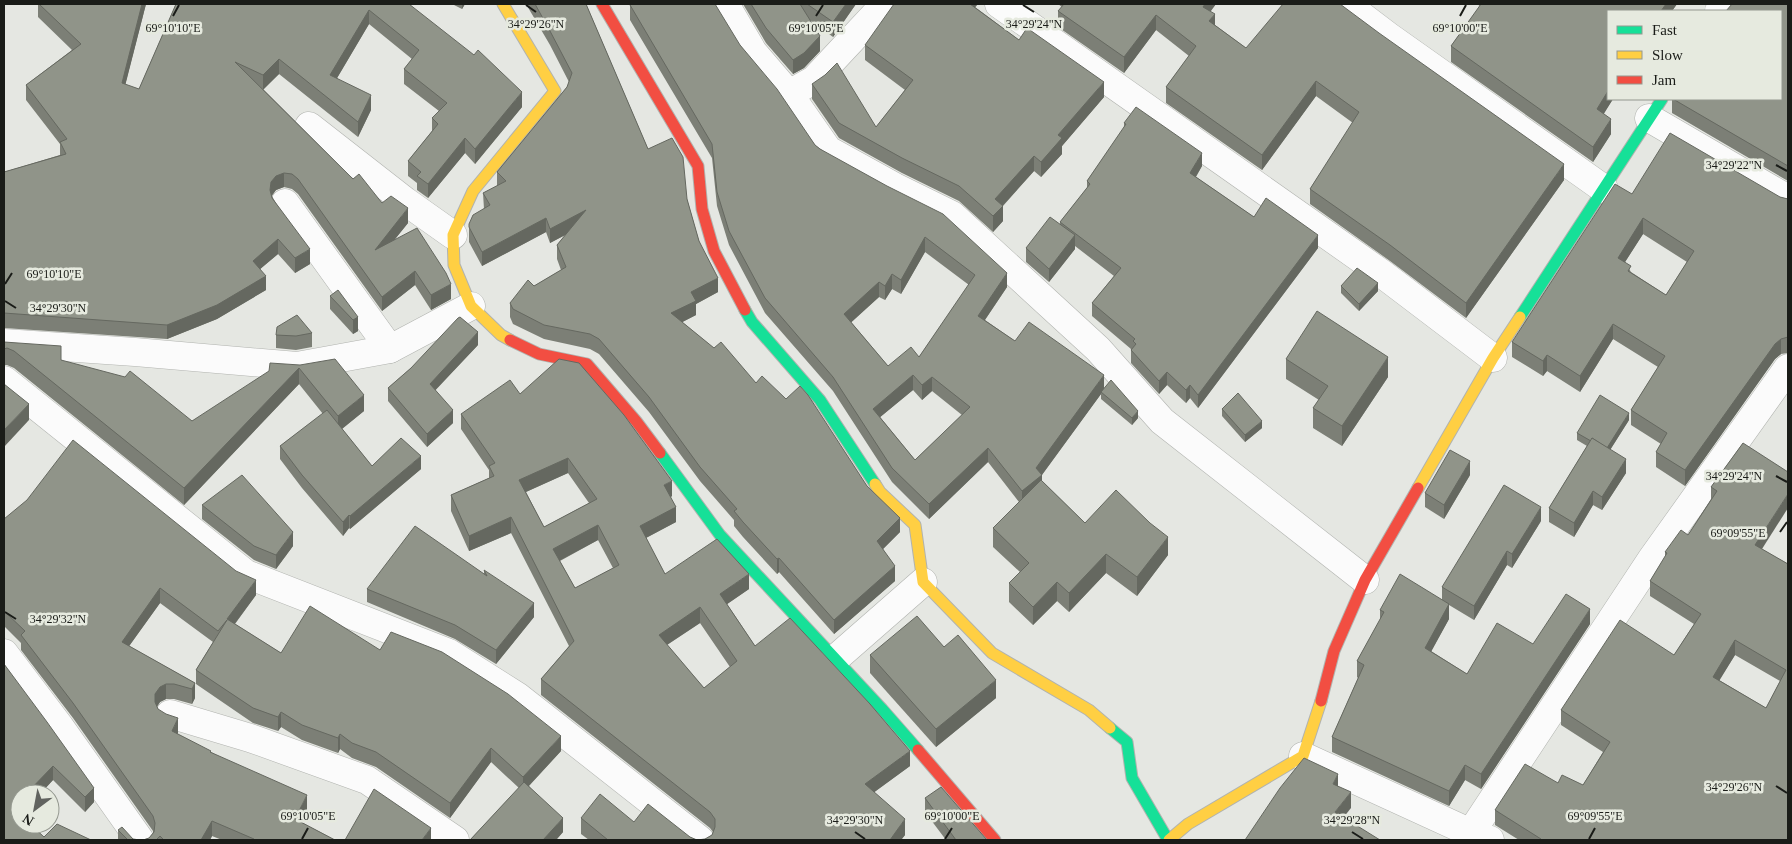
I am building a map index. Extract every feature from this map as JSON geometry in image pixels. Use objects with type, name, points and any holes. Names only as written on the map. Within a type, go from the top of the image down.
[{"type":"street","points":[[503,4],[555,91],[473,190],[453,235],[454,265],[471,306],[501,335],[539,354],[587,364],[636,421],[720,535],[882,709],[995,840]]},
{"type":"street","points":[[602,4],[698,166],[702,209],[714,252],[752,322],[820,400],[880,492],[916,525],[923,582],[992,654],[1089,710],[1127,742],[1132,778],[1168,840],[1188,824],[1303,756],[1319,709],[1334,651],[1365,580],[1493,358],[1656,109],[1788,200]]},
{"type":"street","points":[[725,4],[754,52],[789,94],[828,150],[895,187],[952,215],[1098,348],[1162,421],[1365,580]]},
{"type":"street","points":[[789,94],[814,80],[886,4]]},
{"type":"street","points":[[999,4],[1381,273],[1493,358]]},
{"type":"street","points":[[1346,4],[1388,36],[1604,189]]},
{"type":"street","points":[[309,126],[405,202],[453,235]]},
{"type":"street","points":[[285,203],[390,349]]},
{"type":"street","points":[[4,343],[297,366],[390,349],[471,306]]},
{"type":"street","points":[[1303,756],[1476,838],[1651,560],[1788,368]]},
{"type":"street","points":[[4,380],[246,574],[449,653],[518,696],[700,840]]},
{"type":"street","points":[[835,659],[923,582]]},
{"type":"street","points":[[4,653],[60,727],[140,840]]},
{"type":"street","points":[[170,714],[250,738],[367,780],[455,840]]},
{"type":"building","points":[[39,4],[142,4],[122,83],[139,89],[176,4],[409,4],[474,55],[478,50],[522,92],[475,149],[465,138],[428,184],[417,176],[421,172],[408,161],[438,124],[432,118],[447,103],[404,69],[419,50],[369,10],[330,75],[371,95],[358,122],[279,59],[263,75],[235,62],[353,179],[359,174],[382,203],[391,196],[408,208],[375,250],[417,228],[451,284],[431,295],[415,271],[382,297],[298,179],[292,174],[284,173],[276,176],[271,182],[272,198],[310,249],[295,258],[278,239],[253,261],[266,276],[217,305],[167,325],[4,313],[4,172],[66,154],[60,142],[67,139],[26,85],[81,44]]},
{"type":"building","points":[[535,4],[586,4],[648,149],[672,138],[683,157],[687,199],[699,241],[718,278],[691,292],[696,301],[671,313],[714,348],[721,342],[756,383],[762,376],[786,399],[800,386],[808,395],[867,486],[900,518],[877,541],[895,566],[834,620],[779,558],[777,559],[743,522],[734,511],[737,509],[700,467],[649,397],[599,339],[590,334],[544,325],[513,309],[510,303],[528,280],[534,286],[566,267],[557,245],[586,210],[550,229],[546,218],[482,252],[469,227],[473,215],[490,205],[483,193],[506,181],[497,172],[567,87],[572,73]]},
{"type":"building","points":[[715,4],[740,45],[777,89],[815,145],[887,186],[943,214],[1007,273],[978,316],[1015,341],[1029,322],[1104,375],[1036,468],[1042,475],[1022,491],[988,448],[929,504],[892,468],[833,377],[765,298],[729,231],[717,192],[712,144],[630,5]],"holes":[[[925,237],[975,275],[919,357],[911,347],[888,366],[844,314],[879,282],[885,286],[892,274],[901,280]],[[913,375],[922,385],[932,377],[970,407],[915,460],[873,409]]]},
{"type":"building","points":[[751,4],[800,4],[820,36],[804,53],[793,60],[766,28]]},
{"type":"building","points":[[807,4],[846,4],[833,22]]},
{"type":"building","points":[[894,4],[970,4],[1019,40],[1027,28],[1104,82],[1058,135],[1062,138],[1041,162],[1034,156],[995,199],[1003,206],[993,216],[959,186],[902,158],[839,123],[812,84],[837,63],[876,127],[913,80],[865,45]]},
{"type":"building","points":[[1064,4],[1205,4],[1203,7],[1215,14],[1209,21],[1246,48],[1283,4],[1340,4],[1564,164],[1466,303],[1390,245],[1310,189],[1359,112],[1316,81],[1262,155],[1166,87],[1196,46],[1156,15],[1124,57],[1058,11]]},
{"type":"building","points":[[1481,4],[1666,4],[1662,10],[1607,10],[1607,93],[1597,109],[1611,119],[1593,147],[1451,46]]},
{"type":"building","points":[[1732,4],[1788,4],[1788,166],[1675,100],[1782,100],[1782,10],[1727,10]]},
{"type":"building","points":[[1136,107],[1202,153],[1190,173],[1254,217],[1266,198],[1318,235],[1198,395],[1190,385],[1186,390],[1167,372],[1159,381],[1131,350],[1136,344],[1133,341],[1135,339],[1092,303],[1121,268],[1060,222],[1090,184],[1087,181]]},
{"type":"building","points":[[1670,133],[1780,197],[1788,199],[1788,337],[1781,339],[1775,344],[1685,470],[1656,452],[1667,433],[1631,410],[1665,356],[1613,324],[1580,376],[1547,355],[1543,361],[1512,342],[1615,184],[1632,194]],"holes":[[[1643,218],[1694,251],[1666,295],[1628,271],[1631,266],[1618,258]]]},
{"type":"building","points":[[1050,217],[1075,235],[1049,269],[1026,248]]},
{"type":"building","points":[[1357,268],[1378,283],[1359,304],[1341,286]]},
{"type":"building","points":[[338,290],[358,317],[353,320],[330,296]]},
{"type":"building","points":[[1317,311],[1388,357],[1342,426],[1313,408],[1328,386],[1286,359]]},
{"type":"building","points":[[297,315],[312,333],[296,336],[276,335],[277,327]]},
{"type":"building","points":[[460,317],[478,332],[430,384],[453,410],[427,434],[388,388],[411,368]]},
{"type":"building","points":[[4,342],[61,346],[61,360],[125,377],[130,371],[192,421],[269,371],[270,363],[300,365],[335,359],[364,395],[338,416],[299,368],[184,488],[14,351],[7,348],[4,349]]},
{"type":"building","points":[[559,359],[579,363],[624,415],[672,481],[664,485],[676,507],[640,526],[665,574],[717,539],[749,574],[720,594],[755,646],[790,618],[870,704],[910,751],[865,784],[905,819],[890,840],[697,840],[705,839],[712,835],[715,819],[710,812],[541,679],[574,641],[511,517],[469,536],[451,495],[494,476],[489,466],[495,463],[461,414],[510,380],[520,394]],"holes":[[[568,458],[597,499],[544,527],[519,480]],[[598,525],[619,565],[575,588],[553,549]],[[700,607],[737,661],[704,688],[659,635]]]},
{"type":"building","points":[[1111,380],[1138,411],[1132,418],[1101,392]]},
{"type":"building","points":[[4,384],[29,404],[4,430]]},
{"type":"building","points":[[1238,393],[1262,421],[1245,435],[1222,409]]},
{"type":"building","points":[[1600,395],[1629,413],[1607,448],[1592,438],[1591,441],[1577,433]]},
{"type":"building","points":[[327,410],[372,466],[401,438],[421,456],[343,522],[302,475],[280,446]]},
{"type":"building","points":[[1592,438],[1626,459],[1602,497],[1593,491],[1574,523],[1549,508]]},
{"type":"building","points":[[73,440],[236,571],[256,580],[227,619],[281,653],[310,606],[380,650],[391,632],[442,652],[508,694],[561,736],[523,777],[491,748],[450,803],[376,752],[352,743],[340,734],[338,738],[302,725],[281,712],[278,717],[253,708],[196,670],[227,620],[218,631],[160,588],[122,642],[195,683],[192,689],[174,684],[166,684],[160,687],[155,694],[155,702],[158,709],[178,718],[172,731],[210,752],[307,795],[295,819],[335,840],[253,840],[212,821],[201,840],[164,840],[160,836],[156,840],[143,840],[149,838],[154,832],[155,823],[153,816],[73,703],[21,635],[25,631],[4,611],[4,519],[27,500]]},
{"type":"building","points":[[1743,443],[1788,472],[1788,494],[1755,545],[1788,564],[1788,840],[1540,840],[1495,810],[1525,764],[1558,783],[1562,775],[1583,785],[1610,742],[1561,710],[1620,620],[1674,655],[1701,614],[1650,581],[1667,553],[1665,552],[1681,530],[1688,535],[1717,491],[1711,487]],"holes":[[[1735,640],[1786,670],[1766,708],[1713,677]]]},
{"type":"building","points":[[1450,450],[1470,461],[1444,505],[1425,493]]},
{"type":"building","points":[[242,475],[293,532],[276,555],[254,546],[202,505]]},
{"type":"building","points":[[1041,480],[1085,523],[1116,490],[1150,523],[1168,537],[1137,577],[1106,554],[1069,593],[1057,582],[1033,607],[1009,583],[1029,563],[993,528]]},
{"type":"building","points":[[1504,485],[1541,507],[1512,554],[1507,551],[1474,606],[1442,587]]},
{"type":"building","points":[[415,526],[487,576],[484,570],[534,603],[496,650],[455,625],[367,589]]},
{"type":"building","points":[[1400,574],[1449,604],[1425,648],[1467,674],[1497,623],[1533,644],[1566,594],[1590,609],[1481,774],[1465,765],[1449,791],[1332,737],[1364,665],[1357,661],[1384,612],[1380,610]]},
{"type":"building","points":[[917,616],[944,647],[958,635],[996,680],[936,729],[870,655]]},
{"type":"building","points":[[4,664],[94,788],[85,797],[53,766],[36,784],[10,784],[10,834],[41,834],[44,837],[47,834],[60,834],[60,825],[91,840],[4,840]]},
{"type":"building","points":[[1304,758],[1338,774],[1333,784],[1351,792],[1335,812],[1380,840],[1245,840],[1280,788]]},
{"type":"building","points":[[524,782],[563,818],[543,840],[470,840]]},
{"type":"building","points":[[941,787],[987,840],[956,840],[925,798]]},
{"type":"building","points":[[374,789],[431,828],[422,840],[345,840]]},
{"type":"building","points":[[600,794],[634,822],[648,804],[690,837],[697,840],[608,840],[581,818]]},
{"type":"building","points":[[122,827],[133,839],[140,840],[128,840],[118,830]]},
{"type":"traffic: fast","points":[[1520,317],[1661,100]]},
{"type":"traffic: fast","points":[[745,310],[752,322],[820,400],[875,484]]},
{"type":"traffic: fast","points":[[660,453],[720,535],[918,750]]},
{"type":"traffic: fast","points":[[1110,728],[1127,742],[1132,778],[1168,840]]},
{"type":"traffic: slow","points":[[503,4],[555,91],[473,191],[453,235],[454,265],[471,306],[501,335],[510,340]]},
{"type":"traffic: slow","points":[[1418,488],[1493,358],[1520,317]]},
{"type":"traffic: slow","points":[[875,484],[880,492],[915,525],[923,582],[992,653],[1089,710],[1110,728]]},
{"type":"traffic: slow","points":[[1169,840],[1188,824],[1303,756],[1321,701]]},
{"type":"traffic: jam","points":[[602,4],[698,166],[702,209],[714,251],[745,310]]},
{"type":"traffic: jam","points":[[510,340],[539,354],[587,364],[636,421],[660,453]]},
{"type":"traffic: jam","points":[[1321,701],[1334,651],[1365,580],[1418,488]]},
{"type":"traffic: jam","points":[[918,750],[995,840]]}]
